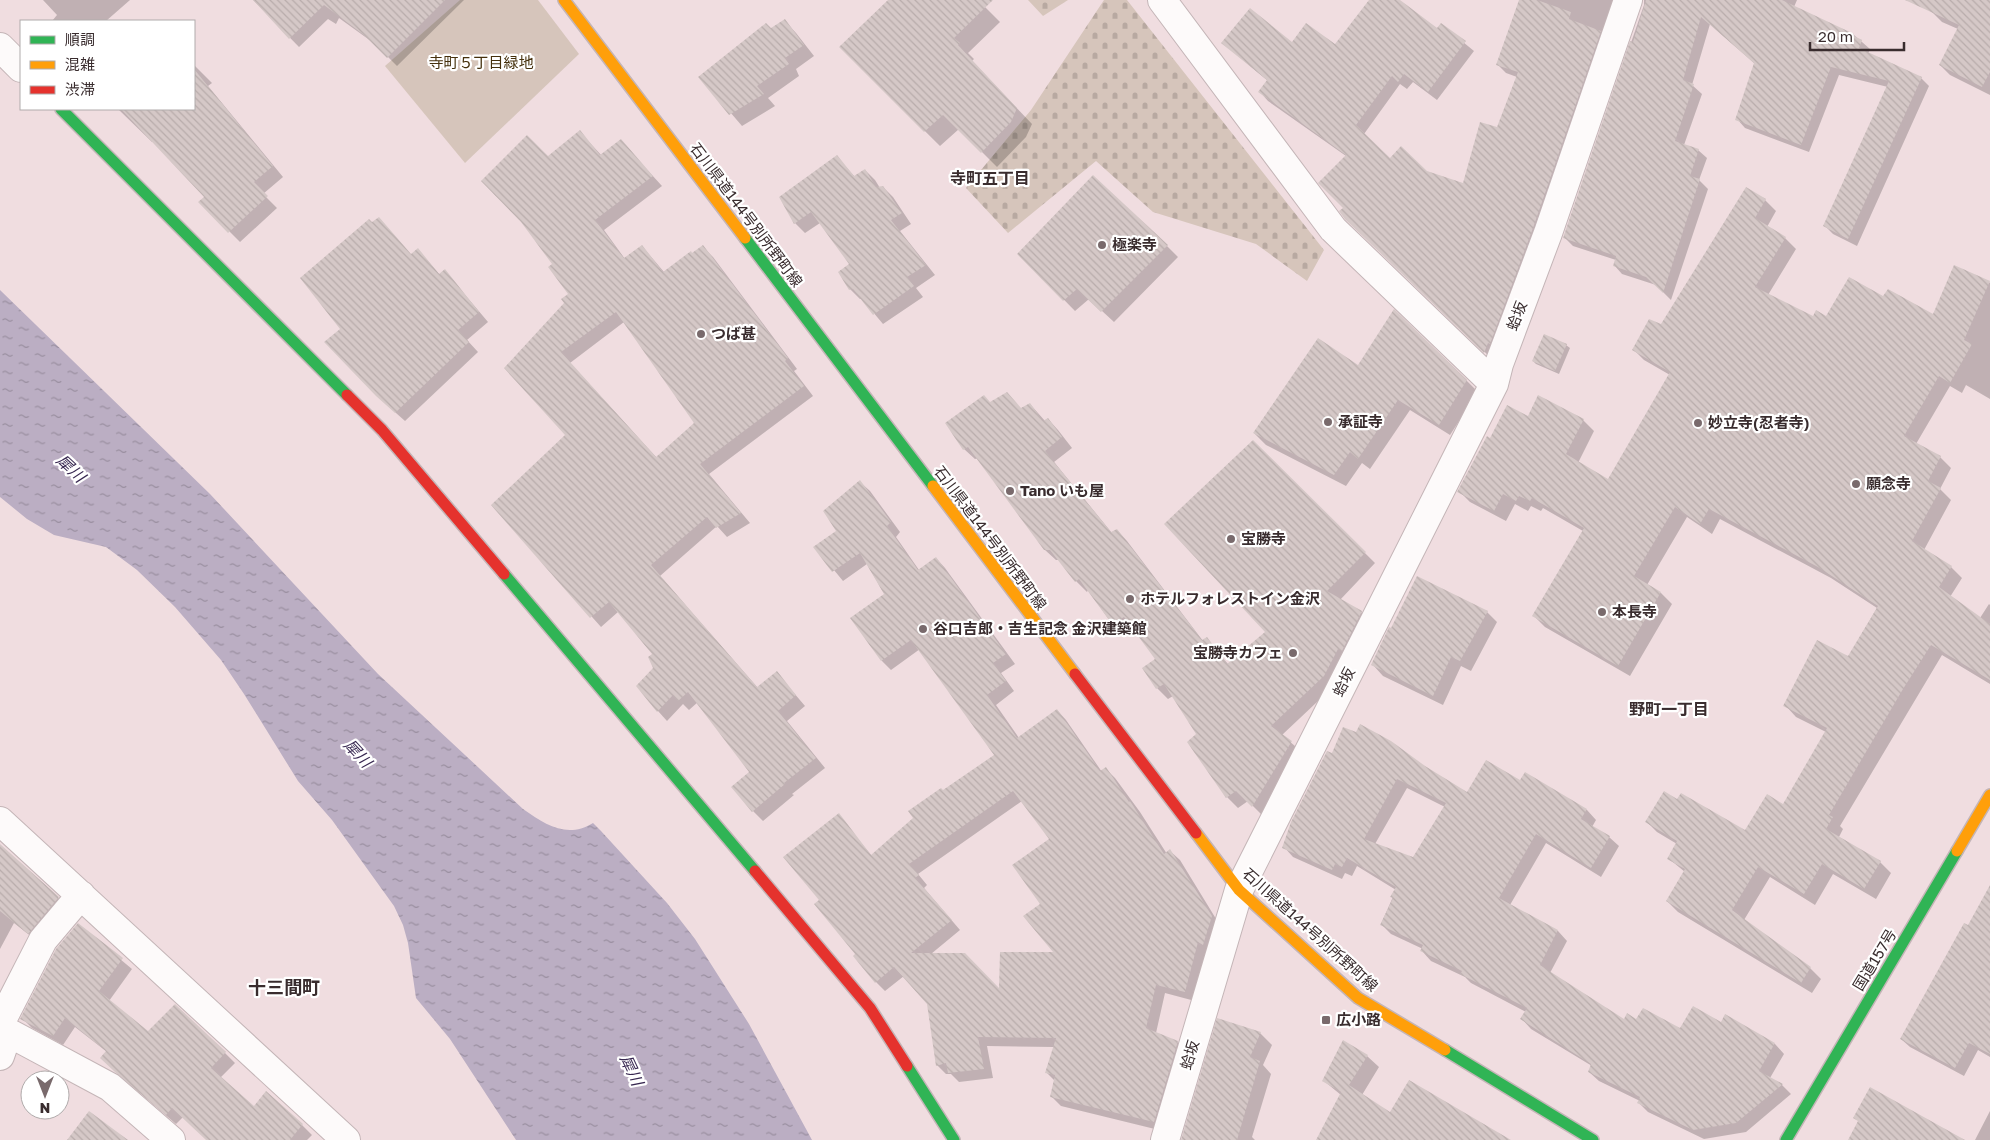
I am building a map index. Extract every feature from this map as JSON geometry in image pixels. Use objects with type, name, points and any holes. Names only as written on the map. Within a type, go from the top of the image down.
[{"type":"main road","name":"石川県道144号別所野町線","points":[[564,0],[1239,890],[1358,998],[1593,1140]]},
{"type":"main road","points":[[63,110],[382,430],[870,1008],[954,1140]]},
{"type":"main road","name":"国道157号","points":[[1786,1140],[1990,795]]},
{"type":"street","points":[[1162,0],[1333,229],[1494,384]]},
{"type":"street","name":"蛤坂","points":[[1165,1140],[1239,890],[1494,384],[1499,364],[1548,233],[1628,0]]},
{"type":"street","points":[[0,47],[20,67]]},
{"type":"street","points":[[0,820],[346,1140]]},
{"type":"street","points":[[81,895],[43,940],[2,1035],[110,1087],[171,1140]]},
{"type":"green space","name":"寺町５丁目緑地","points":[[460,0],[538,0],[579,54],[465,163],[385,66]]},
{"type":"green space","points":[[1028,0],[1068,0],[1043,16]]},
{"type":"green space","points":[[1104,0],[1127,0],[1324,250],[1307,281],[1256,244],[1153,212],[1096,161],[1008,233],[966,188],[1031,110]]},
{"type":"water","name":"犀川","points":[[0,290],[210,494],[378,674],[523,809],[548,825],[557,828],[574,830],[593,823],[601,831],[667,903],[695,939],[749,1024],[812,1140],[516,1140],[450,1039],[416,998],[408,943],[403,925],[394,906],[332,820],[298,781],[221,660],[175,607],[137,570],[106,547],[54,535],[27,519],[0,497]]},
{"type":"building","points":[[253,0],[445,0],[387,58],[364,35],[324,5],[289,39]]},
{"type":"building","points":[[888,0],[993,0],[954,38],[960,43],[958,45],[1017,108],[1011,122],[981,153],[943,115],[924,132],[839,47]]},
{"type":"building","points":[[1369,0],[1400,0],[1437,28],[1441,23],[1466,41],[1428,92],[1404,74],[1398,82],[1392,76],[1356,125],[1390,158],[1401,146],[1427,171],[1463,183],[1480,122],[1497,127],[1518,72],[1496,65],[1519,0],[1537,0],[1571,12],[1569,19],[1601,31],[1533,228],[1490,344],[1488,343],[1484,353],[1345,219],[1339,211],[1343,208],[1318,183],[1346,155],[1258,92],[1267,80],[1221,43],[1250,8],[1292,42],[1306,23],[1335,44]]},
{"type":"building","points":[[1646,0],[1782,0],[1854,34],[1854,36],[1862,40],[1859,48],[1922,77],[1848,239],[1823,226],[1889,81],[1831,67],[1801,145],[1735,120],[1754,63],[1701,17],[1683,80],[1694,84],[1675,141],[1699,149],[1690,176],[1700,179],[1663,293],[1646,277],[1613,266],[1616,256],[1563,238],[1630,41],[1633,42]]},
{"type":"building","points":[[1905,0],[1990,0],[1990,72],[1982,87],[1939,65],[1959,25]]},
{"type":"building","points":[[785,19],[804,45],[785,58],[789,64],[757,86],[764,94],[729,115],[698,77],[766,23],[771,28]]},
{"type":"building","points":[[195,70],[273,166],[254,182],[268,196],[228,233],[198,202],[204,197],[122,110],[195,110]]},
{"type":"building","points":[[580,130],[600,155],[621,139],[653,176],[595,220],[624,258],[642,245],[663,272],[691,251],[692,253],[703,245],[788,358],[785,361],[804,386],[700,464],[741,513],[716,528],[707,517],[651,565],[757,687],[777,671],[796,695],[778,711],[816,758],[784,783],[752,812],[731,787],[749,772],[688,692],[678,701],[673,695],[657,712],[636,686],[653,668],[648,657],[652,654],[609,602],[590,618],[491,505],[565,435],[504,368],[564,303],[561,299],[568,294],[548,267],[552,264],[521,222],[481,181],[527,135],[548,156]],"holes":[[[616,312],[694,423],[656,457],[561,352]]]},
{"type":"building","points":[[837,155],[854,176],[865,169],[876,187],[883,186],[902,213],[891,220],[926,265],[907,277],[914,286],[873,315],[853,289],[849,290],[838,272],[849,264],[811,212],[794,224],[779,197]]},
{"type":"building","points":[[1093,175],[1168,245],[1101,312],[1077,289],[1063,301],[1017,254]]},
{"type":"building","points":[[1746,187],[1766,199],[1755,218],[1786,237],[1755,287],[1813,316],[1816,310],[1826,316],[1849,277],[1883,296],[1888,289],[1933,314],[1954,265],[1990,281],[1964,340],[1972,344],[1950,383],[1939,376],[1904,436],[1941,456],[1928,481],[1941,488],[1912,541],[1952,566],[1939,587],[1990,624],[1990,680],[1931,645],[1903,689],[1829,815],[1833,817],[1826,829],[1881,861],[1864,889],[1822,864],[1804,894],[1758,867],[1732,910],[1811,967],[1801,983],[1666,901],[1685,869],[1667,859],[1677,841],[1645,822],[1664,791],[1677,799],[1681,793],[1745,830],[1767,794],[1783,804],[1827,728],[1783,706],[1817,640],[1848,656],[1878,606],[1818,567],[1709,509],[1700,524],[1675,507],[1634,576],[1661,592],[1618,666],[1532,616],[1584,528],[1532,498],[1530,501],[1519,496],[1516,501],[1503,494],[1494,511],[1457,492],[1487,436],[1490,438],[1507,405],[1528,416],[1538,395],[1584,419],[1566,454],[1608,479],[1670,372],[1632,350],[1649,319],[1661,324]]},
{"type":"building","points":[[379,217],[411,254],[418,248],[439,274],[445,269],[479,312],[458,330],[469,342],[395,413],[324,342],[340,329],[300,278],[369,219],[372,222]]},
{"type":"building","points":[[1394,309],[1467,380],[1439,425],[1398,400],[1358,459],[1350,452],[1334,475],[1253,433],[1318,338],[1358,365]]},
{"type":"building","points":[[1544,334],[1567,344],[1555,371],[1532,361]]},
{"type":"building","points":[[1007,392],[1021,408],[1030,403],[1043,421],[1048,418],[1062,437],[1045,451],[1111,532],[1117,529],[1202,640],[1207,637],[1227,664],[1265,632],[1164,524],[1253,440],[1366,552],[1327,591],[1362,611],[1342,651],[1338,649],[1324,676],[1271,726],[1292,741],[1252,807],[1236,791],[1226,798],[1187,742],[1196,734],[1164,684],[1156,689],[1142,668],[1155,659],[1124,617],[1112,624],[1079,579],[1075,582],[1050,550],[1044,550],[968,447],[963,450],[945,423],[984,395],[990,402]]},
{"type":"building","points":[[860,480],[891,522],[887,526],[918,570],[936,557],[1006,654],[993,663],[1006,681],[987,695],[1017,738],[1057,709],[1100,771],[1106,767],[1164,854],[1170,849],[1212,916],[1203,945],[1198,942],[1185,992],[1156,985],[1146,1028],[1178,1041],[1154,1122],[1050,1097],[1055,1075],[1045,1073],[1056,1038],[978,1037],[984,1069],[948,1073],[946,1063],[936,1066],[927,1004],[894,967],[875,983],[853,956],[855,954],[814,904],[819,900],[783,857],[839,813],[871,855],[913,818],[908,811],[941,788],[943,790],[994,755],[911,640],[881,661],[850,618],[884,594],[860,553],[832,572],[813,547],[836,531],[823,511]],"holes":[[[1013,791],[1049,839],[1012,865],[1040,904],[1023,916],[1053,952],[1000,952],[999,988],[965,953],[911,953],[952,920],[915,878],[919,875],[909,864]]]},
{"type":"building","points":[[1417,576],[1488,611],[1460,661],[1451,657],[1433,696],[1371,665]]},
{"type":"building","points":[[1360,724],[1391,741],[1425,766],[1467,792],[1486,760],[1520,780],[1525,772],[1587,809],[1581,819],[1610,836],[1591,868],[1536,834],[1499,898],[1558,930],[1540,965],[1624,1019],[1627,1013],[1636,1019],[1643,1008],[1680,1028],[1693,1006],[1721,1022],[1725,1014],[1775,1043],[1759,1071],[1783,1084],[1736,1123],[1693,1130],[1637,1103],[1640,1097],[1588,1072],[1591,1064],[1520,1019],[1527,1008],[1460,974],[1462,971],[1420,951],[1423,945],[1380,925],[1393,898],[1390,897],[1396,887],[1347,858],[1342,867],[1335,864],[1332,870],[1282,848],[1291,822],[1327,751],[1332,753],[1343,727],[1356,732]],"holes":[[[1397,779],[1446,803],[1413,857],[1364,839]]]},
{"type":"building","points":[[0,844],[59,897],[28,934],[0,911]]},
{"type":"building","points":[[1990,885],[1990,1054],[1969,1043],[1955,1068],[1900,1039],[1964,923],[1968,925]]},
{"type":"building","points":[[78,923],[123,958],[99,991],[148,1031],[175,1004],[226,1052],[211,1068],[254,1106],[266,1091],[303,1124],[290,1140],[206,1140],[172,1108],[166,1115],[115,1072],[100,1058],[106,1051],[65,1018],[53,1036],[20,1019],[56,949]]},
{"type":"building","points":[[1217,1018],[1261,1032],[1250,1057],[1260,1061],[1237,1140],[1181,1140]]},
{"type":"building","points":[[1343,1040],[1368,1055],[1349,1085],[1390,1112],[1409,1080],[1511,1140],[1316,1140],[1341,1092],[1322,1081]]},
{"type":"building","points":[[1870,1087],[1965,1140],[1848,1140],[1858,1121],[1853,1118]]},
{"type":"building","points":[[89,1111],[128,1140],[67,1140]]},
{"type":"traffic: fast","points":[[62,110],[347,395]]},
{"type":"traffic: fast","points":[[745,238],[933,486]]},
{"type":"traffic: fast","points":[[504,574],[755,871]]},
{"type":"traffic: fast","points":[[1786,1140],[1957,851]]},
{"type":"traffic: fast","points":[[1445,1050],[1593,1140]]},
{"type":"traffic: fast","points":[[907,1066],[954,1140]]},
{"type":"traffic: slow","points":[[564,0],[745,238]]},
{"type":"traffic: slow","points":[[933,486],[1075,674]]},
{"type":"traffic: slow","points":[[1957,851],[1990,795]]},
{"type":"traffic: slow","points":[[1196,833],[1239,890],[1358,998],[1445,1050]]},
{"type":"traffic: jam","points":[[347,395],[382,430],[504,574]]},
{"type":"traffic: jam","points":[[1075,674],[1196,833]]},
{"type":"traffic: jam","points":[[755,871],[870,1008],[907,1066]]},
{"type":"place","name":"極楽寺","points":[[1102,245]]},
{"type":"place","name":"つば甚","points":[[701,334]]},
{"type":"place","name":"承証寺","points":[[1328,422]]},
{"type":"place","name":"妙立寺(忍者寺)","points":[[1698,423]]},
{"type":"place","name":"願念寺","points":[[1856,484]]},
{"type":"place","name":"Tano いも屋","points":[[1010,491]]},
{"type":"place","name":"宝勝寺","points":[[1231,539]]},
{"type":"place","name":"ホテルフォレストイン金沢","points":[[1130,599]]},
{"type":"place","name":"本長寺","points":[[1602,612]]},
{"type":"place","name":"谷口吉郎・吉生記念 金沢建築館","points":[[923,629]]},
{"type":"place","name":"宝勝寺カフェ","points":[[1293,653]]},
{"type":"place","name":"広小路","points":[[1326,1020]]},
{"type":"district","name":"寺町五丁目","points":[[990,178]]},
{"type":"district","name":"野町一丁目","points":[[1669,709]]},
{"type":"district","name":"十三間町","points":[[284,988]]}]
